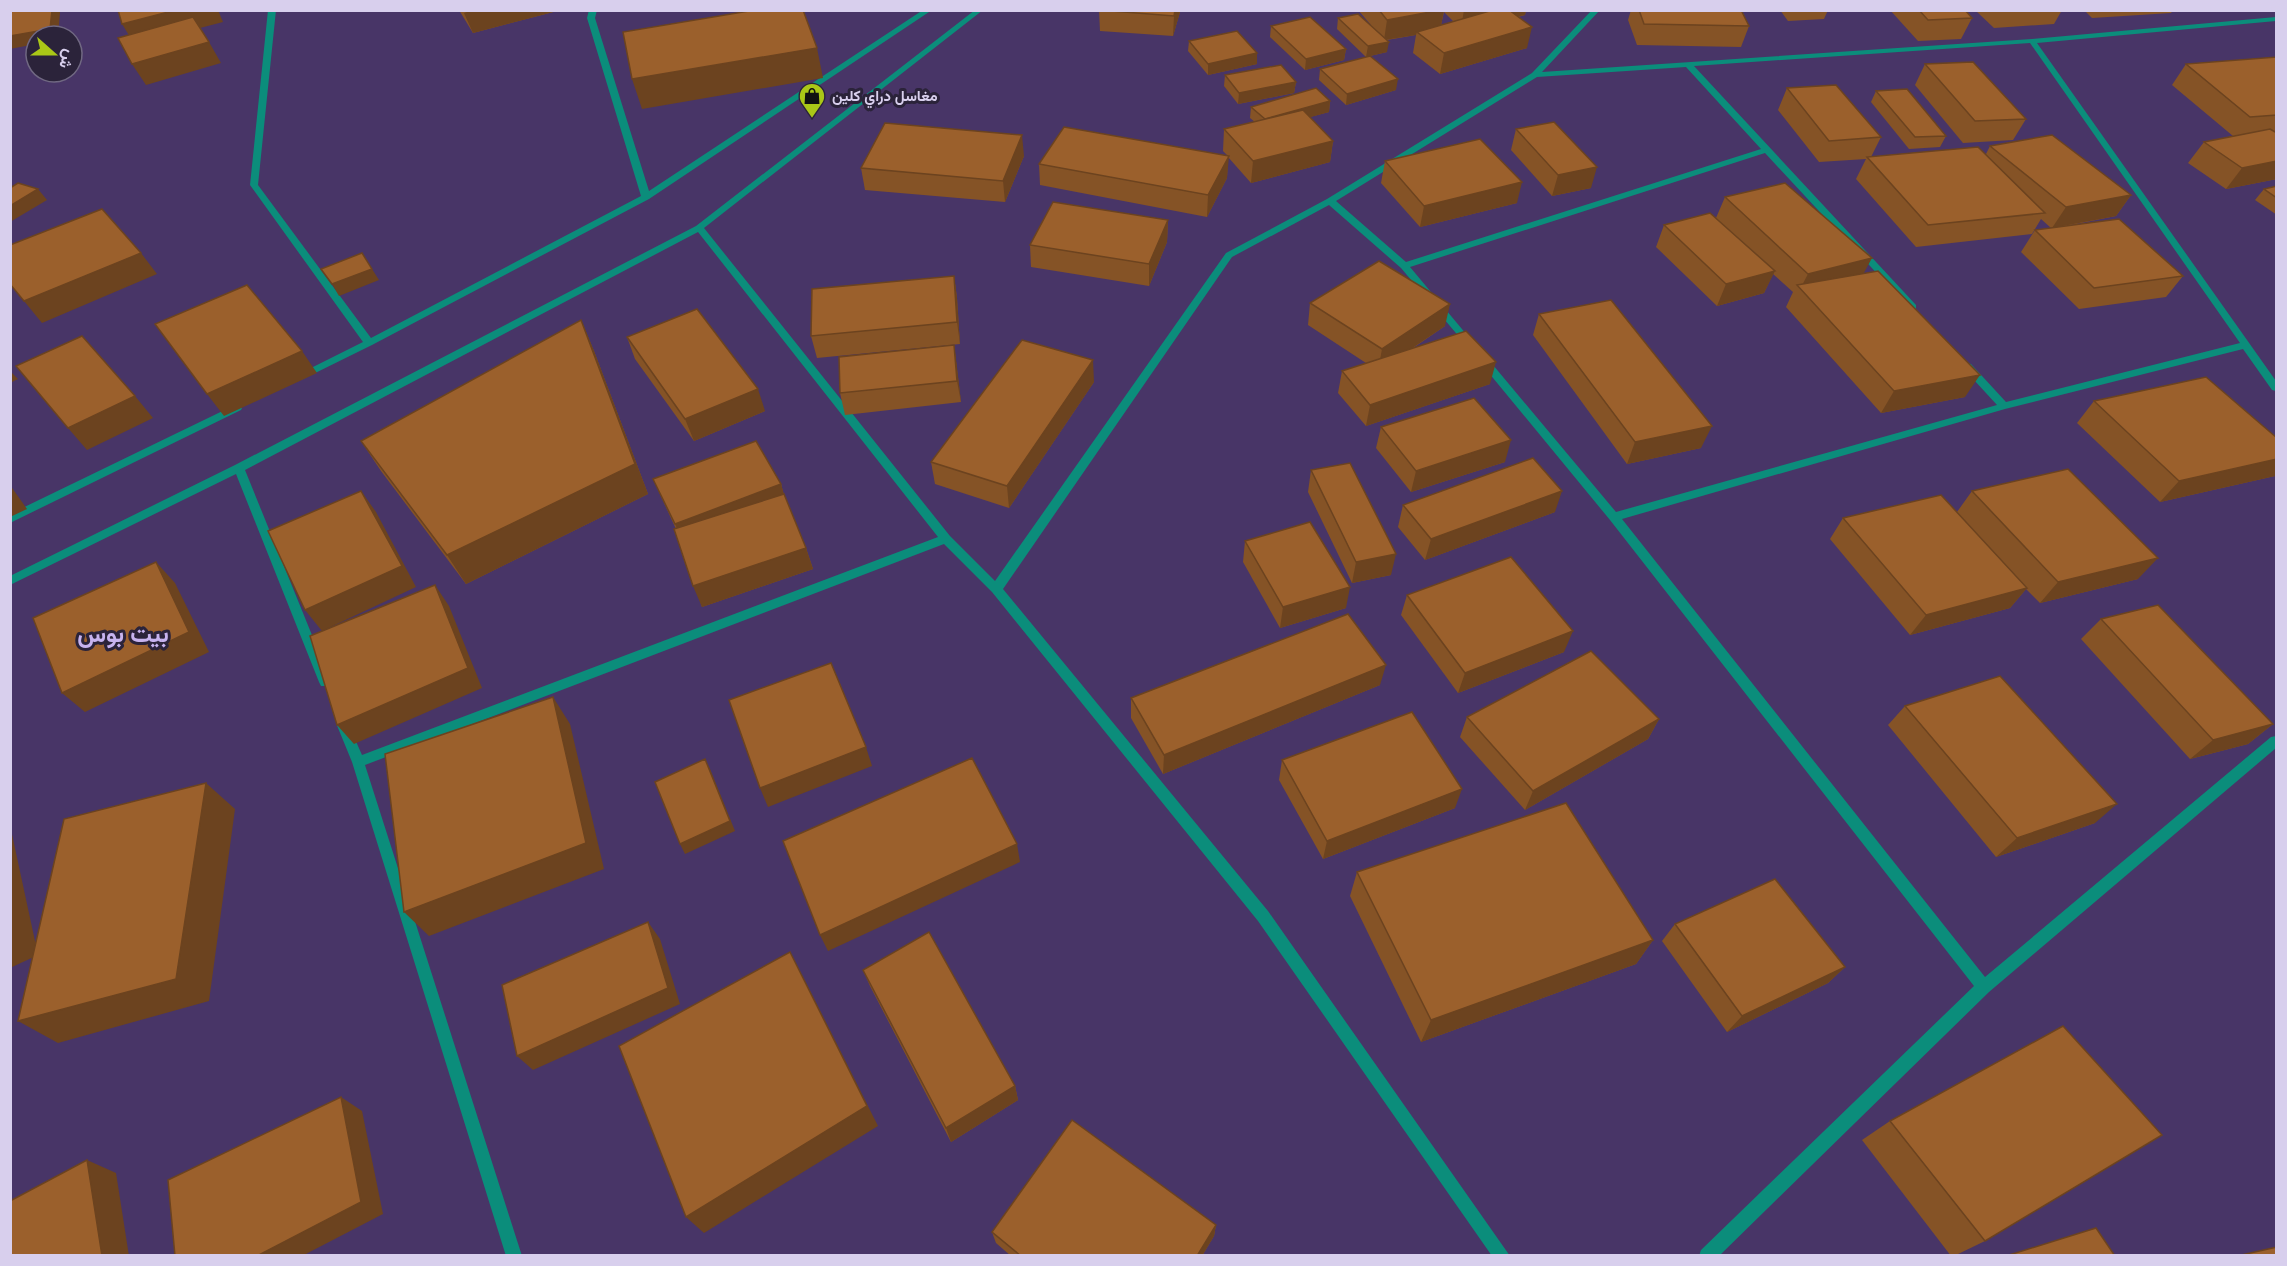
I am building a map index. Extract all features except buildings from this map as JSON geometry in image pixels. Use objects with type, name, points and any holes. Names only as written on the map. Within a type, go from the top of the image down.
[{"type":"street","points":[[272,10],[254,185],[369,343]]},
{"type":"street","points":[[593,10],[591,18],[646,197]]},
{"type":"street","points":[[287,384],[646,197],[928,10]]},
{"type":"street","points":[[10,581],[239,468],[699,228],[980,10]]},
{"type":"street","points":[[996,589],[1229,255],[1330,201],[1535,75],[1597,10]]},
{"type":"street","points":[[1535,75],[2032,41],[2277,19]]},
{"type":"street","points":[[2032,41],[2277,388]]},
{"type":"street","points":[[1689,66],[1917,312]]},
{"type":"street","points":[[1404,266],[1767,150]]},
{"type":"street","points":[[1330,201],[1404,266],[1614,517],[1984,987]]},
{"type":"street","points":[[699,228],[946,539],[996,589],[1263,916],[1502,1256]]},
{"type":"street","points":[[1614,517],[2004,406],[2246,345]]},
{"type":"street","points":[[1957,355],[2004,406]]},
{"type":"street","points":[[10,519],[245,404]]},
{"type":"street","points":[[239,468],[358,762],[514,1256]]},
{"type":"street","points":[[358,762],[946,539]]},
{"type":"street","points":[[1707,1256],[1984,987],[2277,741]]},
{"type":"place","name":"مغاسل دراي كلين","points":[[812,119]]},
{"type":"district","name":"بيت بوس","points":[[123,634]]}]
